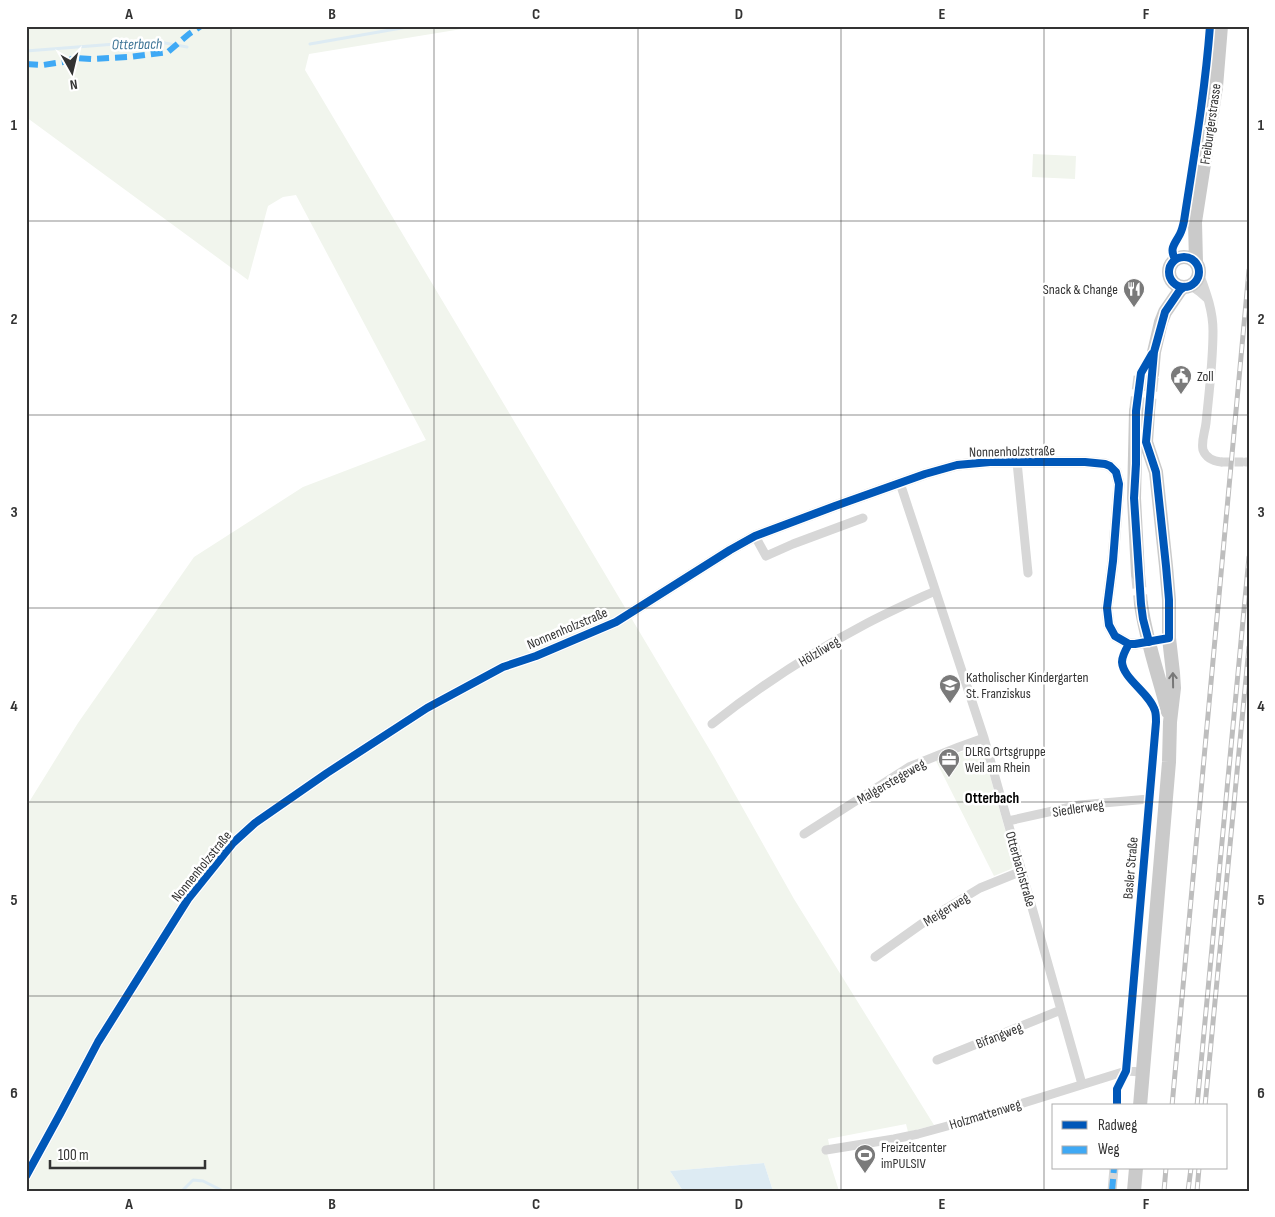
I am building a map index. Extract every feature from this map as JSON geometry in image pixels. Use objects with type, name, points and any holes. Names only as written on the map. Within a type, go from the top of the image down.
[{"type":"main road","name":"Freiburgerstrasse","points":[[1180,257],[1184,252],[1195,222],[1216,87],[1221,26]]},
{"type":"main road","name":"Freiburgerstrasse","points":[[1195,222],[1197,268]]},
{"type":"main road","points":[[1165,312],[1180,290],[1196,281],[1197,268],[1190,258],[1180,257],[1173,261],[1169,267],[1169,274],[1171,280],[1177,285],[1187,286]]},
{"type":"main road","points":[[1147,374],[1165,312],[1165,302],[1171,280]]},
{"type":"main road","points":[[1138,574],[1134,498],[1136,464],[1141,442],[1142,412]]},
{"type":"main road","points":[[1140,1104],[1174,688],[1169,638],[1166,566],[1155,470],[1141,442]]},
{"type":"main road","points":[[1141,604],[1143,619],[1170,722]]},
{"type":"main road","points":[[1149,642],[1169,638]]},
{"type":"main road","points":[[1134,1191],[1136,1170]]},
{"type":"street","points":[[1197,268],[1206,292],[1213,320],[1213,341],[1202,446],[1204,453],[1209,458],[1221,462]]},
{"type":"street","points":[[1187,286],[1200,292],[1208,299]]},
{"type":"street","name":"Nonnenholzstraße","points":[[26,1176],[98,1042],[188,900],[233,843],[255,824],[327,773],[427,708],[504,667],[536,656],[616,622],[755,536],[900,483],[957,465],[990,462],[1094,462],[1110,466],[1116,472],[1119,484],[1107,608],[1109,625],[1112,631],[1120,640],[1129,644]]},
{"type":"street","name":"Nonnenholzstraße","points":[[1018,462],[1028,572]]},
{"type":"street","name":"Otterbachstraße","points":[[900,483],[984,738],[1082,1084]]},
{"type":"street","points":[[755,536],[766,556],[863,518]]},
{"type":"street","name":"Hölzliweg","points":[[712,724],[747,697],[813,653],[863,625],[935,591]]},
{"type":"street","points":[[1129,644],[1149,642]]},
{"type":"street","name":"Basler Straße","points":[[1116,1104],[1117,1090],[1126,1071],[1156,722],[1155,711],[1152,705],[1124,669],[1122,661],[1129,644]]},
{"type":"street","name":"Malgerstegeweg","points":[[804,834],[909,768],[984,738]]},
{"type":"street","name":"Siedlerweg","points":[[1008,821],[1080,805],[1149,799]]},
{"type":"street","name":"Meigerweg","points":[[875,957],[927,920],[980,888],[1022,871]]},
{"type":"street","name":"Bifangweg","points":[[937,1060],[1061,1010]]},
{"type":"street","name":"Holzmattenweg","points":[[826,1150],[918,1134],[1126,1071],[1142,1072]]},
{"type":"street","points":[[1112,1191],[1114,1170]]},
{"type":"shaded area","points":[[26,26],[480,26],[309,54],[305,70],[714,757],[794,899],[934,1125],[908,1132],[906,1124],[828,1139],[830,1149],[826,1150],[839,1191],[773,1191],[764,1163],[670,1171],[683,1191],[26,1191],[26,807],[78,723],[194,557],[303,487],[426,440],[296,195],[283,197],[268,206],[248,280],[26,117]]},
{"type":"shaded area","points":[[1033,154],[1076,156],[1075,179],[1032,177]]},
{"type":"shaded area","points":[[978,746],[983,751],[1015,865],[1011,869],[994,876],[936,761]]},
{"type":"shaded area","points":[[764,1163],[773,1191],[683,1191],[670,1171]]},
{"type":"waterway","name":"Otterbach","points":[[310,44],[413,26]]},
{"type":"waterway","name":"Otterbach","points":[[26,51],[154,41],[187,47]]},
{"type":"waterway","points":[[182,1191],[193,1180],[203,1181],[223,1191]]},
{"type":"tunnel","points":[[1136,411],[1141,373]]},
{"type":"tunnel","points":[[1148,412],[1152,374]]},
{"type":"tunnel","points":[[1221,462],[1246,462]]},
{"type":"tunnel","points":[[1138,574],[1141,604]]},
{"type":"railway","points":[[1172,1104],[1249,270]]},
{"type":"railway","points":[[1197,1104],[1249,557]]},
{"type":"railway","points":[[1205,1104],[1249,647]]},
{"type":"railway","points":[[1164,1191],[1166,1170]]},
{"type":"railway","points":[[1188,1191],[1191,1170]]},
{"type":"railway","points":[[1197,1191],[1199,1170]]},
{"type":"marked path","points":[[26,64],[43,65],[75,58],[129,57],[168,52],[201,26]]},
{"type":"marked path","points":[[1112,1191],[1114,1170]]},
{"type":"cycle path","points":[[1175,259],[1173,249],[1184,221],[1202,100],[1210,26]]},
{"type":"cycle path","points":[[1184,257],[1195,261],[1199,272],[1195,283],[1184,287],[1173,283],[1169,272],[1173,261],[1184,257]]},
{"type":"cycle path","points":[[26,1176],[98,1042],[188,899],[233,843],[255,823],[327,773],[427,708],[503,667],[536,656],[616,622],[755,536],[925,474],[957,465],[990,462],[1085,462],[1105,464],[1116,472],[1119,484],[1107,608],[1109,625],[1115,636],[1129,644],[1169,638],[1169,600],[1156,472],[1146,442],[1154,352],[1165,312],[1184,287]]},
{"type":"cycle path","points":[[1149,642],[1141,604],[1134,498],[1136,411],[1141,373],[1152,354]]},
{"type":"cycle path","points":[[1117,1104],[1117,1089],[1126,1071],[1156,722],[1152,704],[1124,668],[1123,657],[1129,644]]},
{"type":"place","name":"Snack & Change","points":[[1134,308]]},
{"type":"place","name":"Zoll","points":[[1181,395]]},
{"type":"place","name":"Katholischer Kindergarten St. Franziskus","points":[[950,704]]},
{"type":"place","name":"DLRG Ortsgruppe Weil am Rhein","points":[[949,778]]},
{"type":"place","name":"Freizeitcenter imPULSIV","points":[[865,1174]]},
{"type":"district","name":"Otterbach","points":[[992,798]]}]
